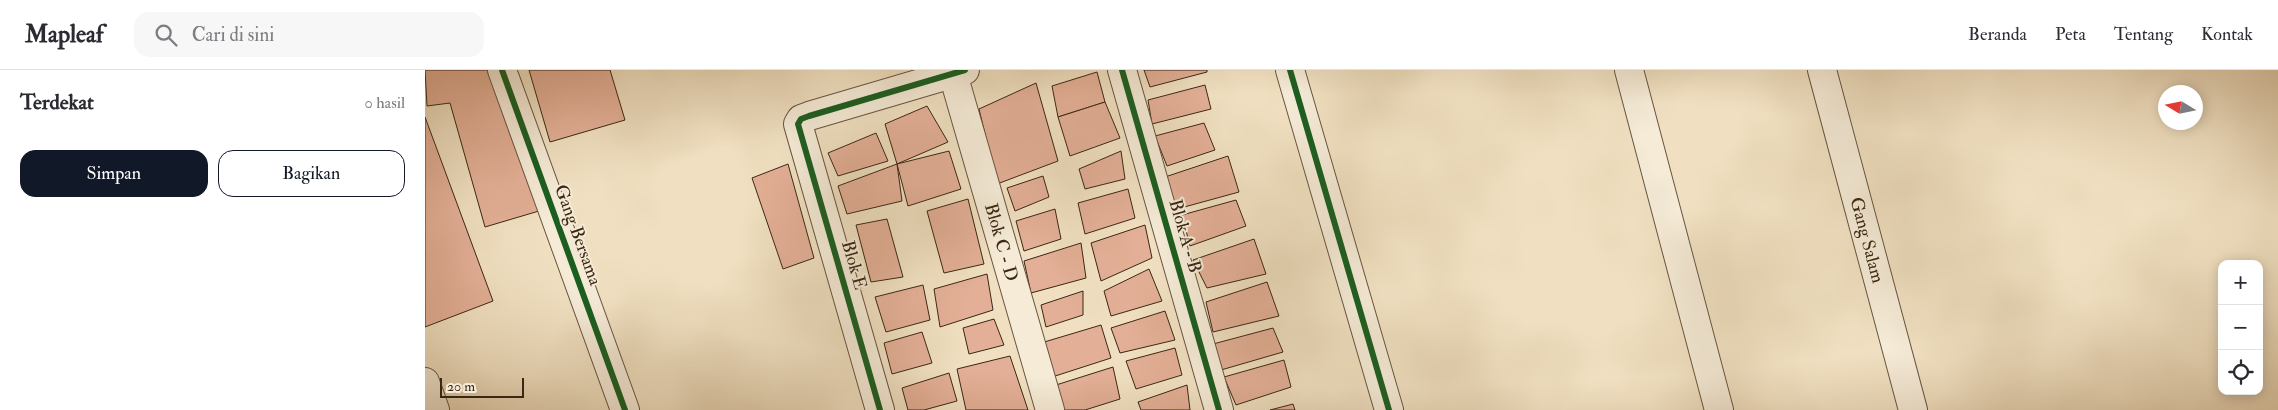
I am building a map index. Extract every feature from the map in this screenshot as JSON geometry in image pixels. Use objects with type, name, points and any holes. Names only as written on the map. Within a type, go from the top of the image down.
[{"type":"street","name":"Gang Bersama","points":[[502,70],[625,410]]},
{"type":"street","name":"Blok A - B","points":[[1122,70],[1219,410]]},
{"type":"street","points":[[1290,70],[1389,410]]},
{"type":"street","points":[[1629,70],[1719,410]]},
{"type":"street","name":"Gang Salam","points":[[1822,70],[1913,410]]},
{"type":"street","name":"Blok E","points":[[880,410],[799,129],[801,119],[959,72]]},
{"type":"street","name":"Blok C - D","points":[[959,72],[1050,410]]},
{"type":"street","points":[[425,382],[435,410]]},
{"type":"building","points":[[425,70],[494,70],[539,211],[485,227],[450,103],[427,106]]},
{"type":"building","points":[[529,70],[610,70],[625,120],[550,142]]},
{"type":"building","points":[[1144,70],[1207,70],[1207,72],[1150,87]]},
{"type":"building","points":[[1097,72],[1105,102],[1058,117],[1052,86]]},
{"type":"building","points":[[1036,83],[1058,161],[997,184],[979,109]]},
{"type":"building","points":[[1205,85],[1211,109],[1152,124],[1148,100]]},
{"type":"building","points":[[1105,102],[1120,138],[1070,156],[1058,117]]},
{"type":"building","points":[[927,106],[948,142],[897,164],[885,124]]},
{"type":"building","points":[[425,117],[493,301],[425,327]]},
{"type":"building","points":[[1204,123],[1215,150],[1167,166],[1155,136]]},
{"type":"building","points":[[876,133],[888,161],[838,176],[828,153]]},
{"type":"building","points":[[949,151],[961,189],[908,206],[897,164]]},
{"type":"building","points":[[1121,151],[1125,179],[1085,189],[1079,169]]},
{"type":"building","points":[[1228,156],[1239,192],[1177,209],[1165,177]]},
{"type":"building","points":[[788,164],[814,258],[783,269],[752,178]]},
{"type":"building","points":[[897,164],[902,201],[847,214],[838,186]]},
{"type":"building","points":[[1043,176],[1049,197],[1015,211],[1007,188]]},
{"type":"building","points":[[1128,189],[1135,218],[1085,234],[1078,203]]},
{"type":"building","points":[[968,199],[984,264],[944,273],[927,211]]},
{"type":"building","points":[[1236,200],[1246,226],[1190,246],[1182,215]]},
{"type":"building","points":[[1055,209],[1061,239],[1024,251],[1016,221]]},
{"type":"building","points":[[887,219],[903,277],[871,282],[856,225]]},
{"type":"building","points":[[1145,225],[1152,258],[1101,281],[1091,243]]},
{"type":"building","points":[[1254,239],[1266,274],[1207,288],[1193,260]]},
{"type":"building","points":[[1081,243],[1086,278],[1031,293],[1024,261]]},
{"type":"building","points":[[1149,269],[1162,301],[1111,316],[1104,291]]},
{"type":"building","points":[[987,274],[993,310],[940,327],[934,289]]},
{"type":"building","points":[[1267,282],[1279,316],[1213,332],[1206,302]]},
{"type":"building","points":[[923,285],[930,320],[886,332],[875,297]]},
{"type":"building","points":[[1083,291],[1083,315],[1046,327],[1041,305]]},
{"type":"building","points":[[1165,311],[1175,340],[1120,353],[1111,328]]},
{"type":"building","points":[[994,319],[1004,345],[969,354],[963,328]]},
{"type":"building","points":[[1101,325],[1111,358],[1049,378],[1041,343]]},
{"type":"building","points":[[1273,328],[1283,352],[1221,370],[1213,344]]},
{"type":"building","points":[[922,332],[932,363],[892,374],[884,343]]},
{"type":"building","points":[[1175,348],[1182,375],[1136,389],[1126,361]]},
{"type":"building","points":[[1010,356],[1028,410],[966,410],[957,369]]},
{"type":"building","points":[[1284,360],[1291,387],[1236,405],[1224,377]]},
{"type":"building","points":[[1113,367],[1120,399],[1085,410],[1064,410],[1056,385]]},
{"type":"building","points":[[949,373],[957,401],[924,410],[908,410],[902,388]]},
{"type":"building","points":[[1187,385],[1190,410],[1141,410],[1138,402]]},
{"type":"building","points":[[1293,404],[1295,410],[1270,410]]},
{"type":"cycle path","points":[[502,70],[625,410]]},
{"type":"cycle path","points":[[880,410],[798,124],[801,119],[809,116],[965,70]]},
{"type":"cycle path","points":[[1122,70],[1219,410]]},
{"type":"cycle path","points":[[1290,70],[1389,410]]}]
